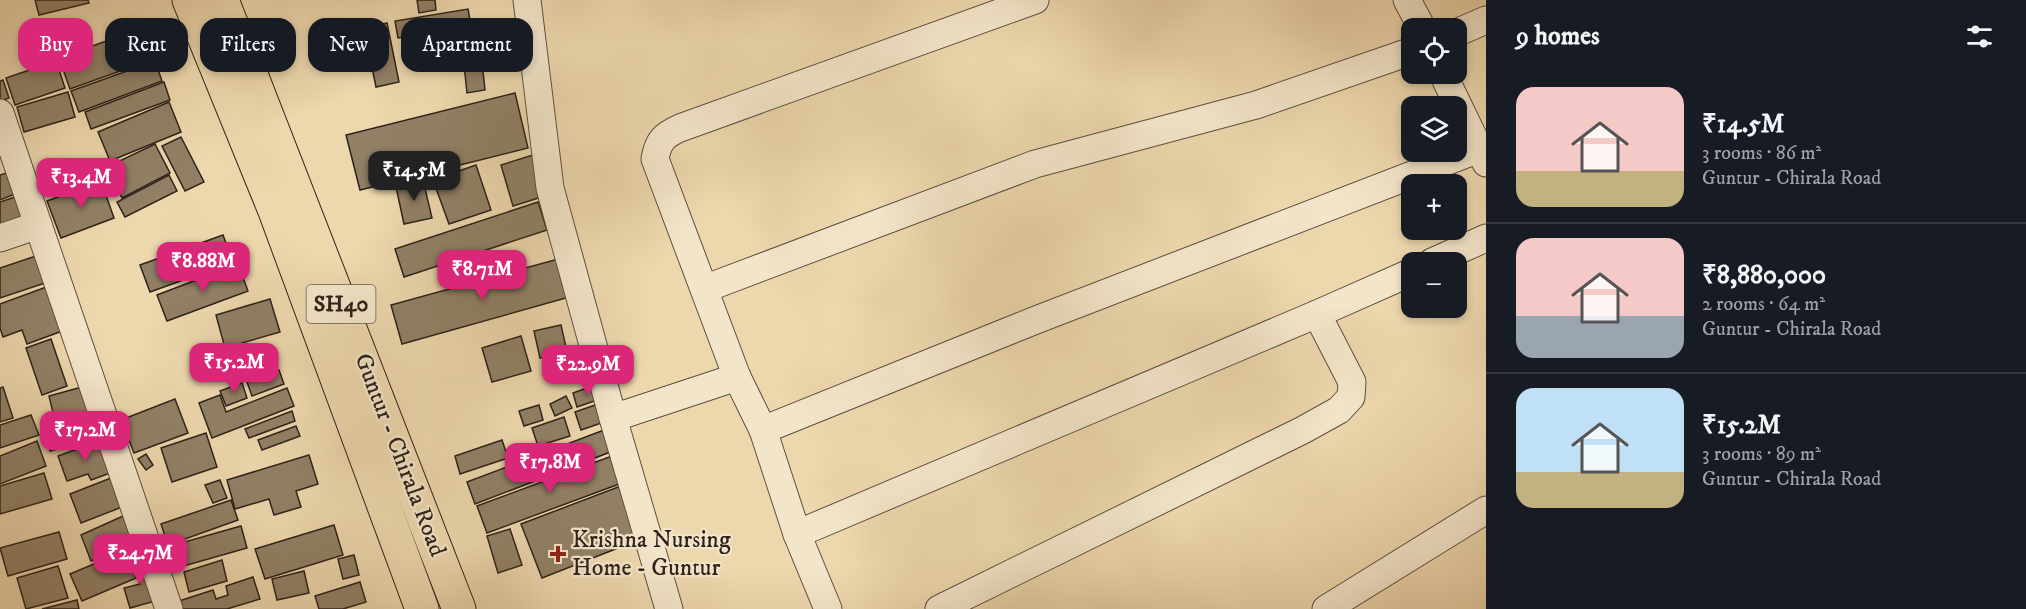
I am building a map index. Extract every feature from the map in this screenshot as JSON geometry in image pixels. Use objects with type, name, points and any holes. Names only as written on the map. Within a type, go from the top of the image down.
[{"type":"main road","name":"Guntur - Chirala Road","points":[[189,0],[275,211],[332,322],[455,608]]},
{"type":"main road","name":"Guntur - Chirala Road","points":[[222,0],[332,322],[422,609]]},
{"type":"street","points":[[527,0],[550,188],[613,418],[669,609]]},
{"type":"street","points":[[828,609],[797,534],[763,430],[738,377],[655,159],[657,146],[666,134],[1035,0]]},
{"type":"street","points":[[1407,0],[1417,18]]},
{"type":"street","points":[[1467,29],[1486,21]]},
{"type":"street","points":[[704,288],[1035,164],[1256,105],[1401,55]]},
{"type":"street","points":[[763,430],[1036,320],[1482,156],[1448,84]]},
{"type":"street","points":[[0,113],[169,609]]},
{"type":"street","points":[[0,238],[38,225]]},
{"type":"street","points":[[1454,252],[1486,238]]},
{"type":"street","points":[[797,534],[1401,277]]},
{"type":"street","points":[[939,609],[1303,430],[1339,410],[1351,397],[1352,382],[1317,314]]},
{"type":"street","points":[[613,418],[738,377]]},
{"type":"street","points":[[1326,609],[1486,510]]},
{"type":"building","points":[[35,0],[88,0],[89,3],[39,15]]},
{"type":"building","points":[[417,0],[435,0],[436,10],[419,13]]},
{"type":"building","points":[[468,9],[470,18],[413,18]]},
{"type":"building","points":[[401,20],[401,38],[398,38],[395,21]]},
{"type":"building","points":[[389,33],[399,82],[376,87],[373,72],[389,72]]},
{"type":"building","points":[[105,42],[105,72],[117,72],[70,89],[64,72],[93,72],[93,46]]},
{"type":"building","points":[[24,72],[60,72],[65,88],[15,105],[6,78]]},
{"type":"building","points":[[124,72],[159,72],[162,81],[79,112],[71,91]]},
{"type":"building","points":[[465,72],[483,72],[485,90],[467,93]]},
{"type":"building","points":[[3,80],[9,98],[0,101],[0,81]]},
{"type":"building","points":[[164,82],[170,100],[91,129],[85,112]]},
{"type":"building","points":[[68,92],[75,117],[24,132],[17,107]]},
{"type":"building","points":[[515,93],[528,148],[360,190],[346,135]]},
{"type":"building","points":[[169,102],[181,132],[110,161],[98,132]]},
{"type":"building","points":[[181,137],[204,182],[185,191],[162,146]]},
{"type":"building","points":[[155,144],[170,173],[122,198],[107,167]]},
{"type":"building","points":[[533,155],[545,196],[513,206],[501,165]]},
{"type":"building","points":[[476,165],[491,210],[449,224],[433,180]]},
{"type":"building","points":[[7,173],[15,194],[0,200],[0,175]]},
{"type":"building","points":[[169,175],[177,191],[125,217],[117,202]]},
{"type":"building","points":[[423,180],[432,218],[404,224],[396,187]]},
{"type":"building","points":[[101,181],[114,218],[61,238],[47,201]]},
{"type":"building","points":[[21,195],[28,222],[0,231],[0,202]]},
{"type":"building","points":[[538,202],[547,230],[404,277],[395,249]]},
{"type":"building","points":[[223,235],[233,262],[150,292],[140,265]]},
{"type":"building","points":[[39,255],[48,282],[0,298],[0,268]]},
{"type":"building","points":[[562,258],[573,296],[402,344],[391,305]]},
{"type":"building","points":[[238,264],[248,291],[167,321],[157,295]]},
{"type":"building","points":[[49,286],[65,330],[27,344],[22,330],[3,337],[0,328],[0,304]]},
{"type":"building","points":[[270,299],[280,332],[225,348],[216,315]]},
{"type":"building","points":[[561,325],[567,352],[540,358],[534,331]]},
{"type":"building","points":[[521,336],[531,371],[492,382],[482,348]]},
{"type":"building","points":[[51,339],[67,386],[42,395],[26,348]]},
{"type":"building","points":[[279,370],[284,384],[252,396],[247,382]]},
{"type":"building","points":[[242,383],[247,398],[226,406],[220,391]]},
{"type":"building","points":[[598,384],[603,398],[577,407],[573,393]]},
{"type":"building","points":[[3,387],[13,418],[0,422],[0,388]]},
{"type":"building","points":[[82,387],[89,412],[55,421],[49,396]]},
{"type":"building","points":[[287,388],[294,406],[212,438],[199,403],[220,395],[226,412]]},
{"type":"building","points":[[566,396],[572,408],[555,416],[550,404]]},
{"type":"building","points":[[175,399],[188,433],[134,453],[121,420]]},
{"type":"building","points":[[601,403],[607,421],[581,430],[575,412]]},
{"type":"building","points":[[539,405],[543,420],[524,426],[519,411]]},
{"type":"building","points":[[292,411],[295,421],[249,438],[245,429]]},
{"type":"building","points":[[96,412],[102,437],[50,451],[43,426]]},
{"type":"building","points":[[31,415],[39,435],[0,448],[0,425]]},
{"type":"building","points":[[564,417],[570,436],[538,446],[532,428]]},
{"type":"building","points":[[296,426],[300,436],[262,450],[258,440]]},
{"type":"building","points":[[604,430],[613,451],[475,504],[467,482]]},
{"type":"building","points":[[206,433],[217,467],[172,482],[161,448]]},
{"type":"building","points":[[502,440],[508,458],[460,474],[455,456]]},
{"type":"building","points":[[37,441],[46,466],[0,484],[0,456]]},
{"type":"building","points":[[99,441],[110,473],[91,480],[88,474],[67,481],[58,456]]},
{"type":"building","points":[[146,454],[153,465],[146,470],[138,459]]},
{"type":"building","points":[[309,455],[318,484],[296,491],[301,507],[274,515],[269,499],[235,509],[227,480]]},
{"type":"building","points":[[612,456],[622,483],[487,533],[477,506]]},
{"type":"building","points":[[44,473],[52,499],[0,514],[0,486]]},
{"type":"building","points":[[111,478],[122,507],[81,523],[70,494]]},
{"type":"building","points":[[220,480],[227,498],[213,503],[205,485]]},
{"type":"building","points":[[626,484],[646,537],[542,578],[521,524]]},
{"type":"building","points":[[231,500],[238,520],[168,545],[161,524]]},
{"type":"building","points":[[123,516],[133,543],[91,561],[81,535]]},
{"type":"building","points":[[334,525],[343,555],[265,579],[255,549]]},
{"type":"building","points":[[241,526],[247,548],[180,567],[174,545]]},
{"type":"building","points":[[510,529],[522,565],[498,573],[487,536]]},
{"type":"building","points":[[59,532],[67,559],[8,576],[0,548]]},
{"type":"building","points":[[125,551],[136,578],[82,601],[70,574]]},
{"type":"building","points":[[142,552],[155,601],[130,608],[124,588],[140,584],[132,555]]},
{"type":"building","points":[[354,555],[359,575],[343,579],[338,559]]},
{"type":"building","points":[[222,560],[227,581],[189,592],[184,572]]},
{"type":"building","points":[[58,566],[68,598],[26,609],[17,578]]},
{"type":"building","points":[[304,571],[309,593],[277,600],[272,579]]},
{"type":"building","points":[[253,577],[260,599],[227,609],[182,609],[179,601],[213,590],[216,599],[228,595],[226,586]]},
{"type":"building","points":[[360,582],[366,602],[343,609],[319,609],[315,596]]},
{"type":"building","points":[[77,600],[79,609],[42,609]]},
{"type":"place","name":"Krishna Nursing Home - Guntur","points":[[558,554]]}]
